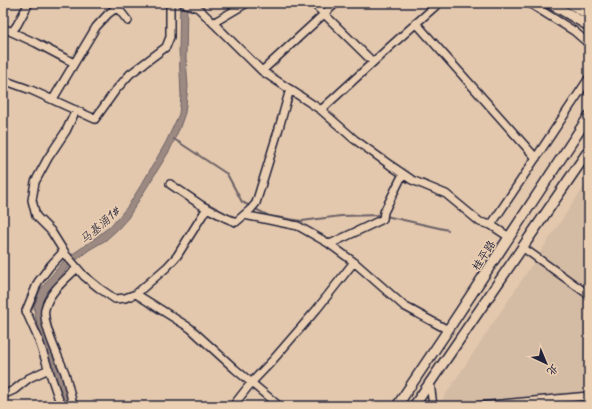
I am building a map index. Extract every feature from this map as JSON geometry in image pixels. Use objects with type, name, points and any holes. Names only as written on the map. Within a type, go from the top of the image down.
[{"type":"main road","points":[[550,3],[589,26]]},
{"type":"main road","points":[[569,3],[589,15]]},
{"type":"main road","name":"桂平路","points":[[397,406],[589,116]]},
{"type":"main road","points":[[414,406],[589,150]]},
{"type":"street","points":[[12,32],[28,3]]},
{"type":"street","points":[[3,80],[53,99],[95,119],[115,91],[130,74],[166,47],[170,37],[171,3]]},
{"type":"street","points":[[184,3],[198,8],[262,71],[321,110],[354,139],[412,180],[446,194],[480,222],[491,225],[509,237]]},
{"type":"street","points":[[213,23],[247,3]]},
{"type":"street","points":[[313,3],[373,62]]},
{"type":"street","points":[[262,71],[336,3]]},
{"type":"street","points":[[321,110],[439,3]]},
{"type":"street","points":[[529,3],[574,31],[589,44]]},
{"type":"street","points":[[53,99],[96,27],[117,4],[128,21]]},
{"type":"street","points":[[416,23],[536,158]]},
{"type":"street","points":[[3,28],[74,63]]},
{"type":"street","points":[[491,225],[589,78]]},
{"type":"street","points":[[170,184],[200,205],[236,222],[256,203],[290,90]]},
{"type":"street","points":[[76,110],[66,131],[48,158],[35,182],[32,200],[36,216],[51,231],[75,266],[84,276],[99,288],[114,299],[125,298],[136,294],[167,267],[177,256],[207,208]]},
{"type":"street","points":[[330,244],[370,224],[384,215],[403,174]]},
{"type":"street","points":[[244,215],[298,226],[330,244],[354,262],[404,306],[448,330]]},
{"type":"street","points":[[522,247],[589,295]]},
{"type":"street","points":[[61,406],[38,338],[26,311],[38,282],[50,266],[65,253]]},
{"type":"street","points":[[233,406],[251,383],[317,309],[354,262]]},
{"type":"street","points":[[73,406],[65,373],[47,327],[45,317],[46,308],[52,294],[75,266]]},
{"type":"street","points":[[136,294],[190,328],[279,406]]},
{"type":"street","points":[[3,392],[5,394],[14,390],[29,378],[49,369]]},
{"type":"street","points":[[430,383],[433,406]]},
{"type":"street","points":[[478,406],[589,396]]},
{"type":"shaded area","points":[[180,3],[187,3],[186,58],[188,87],[185,113],[170,150],[128,218],[106,240],[89,250],[69,266],[47,292],[42,310],[43,320],[66,388],[70,406],[64,406],[35,316],[34,306],[40,290],[65,259],[113,224],[128,206],[166,142],[179,114],[181,96],[179,49]]},
{"type":"shaded area","points":[[589,179],[589,406],[438,406]]},
{"type":"waterway","points":[[174,139],[227,174],[242,202],[269,216],[302,221],[341,216],[381,215],[448,230]]},
{"type":"water label","name":"马基涌1#","points":[[99,225]]}]
